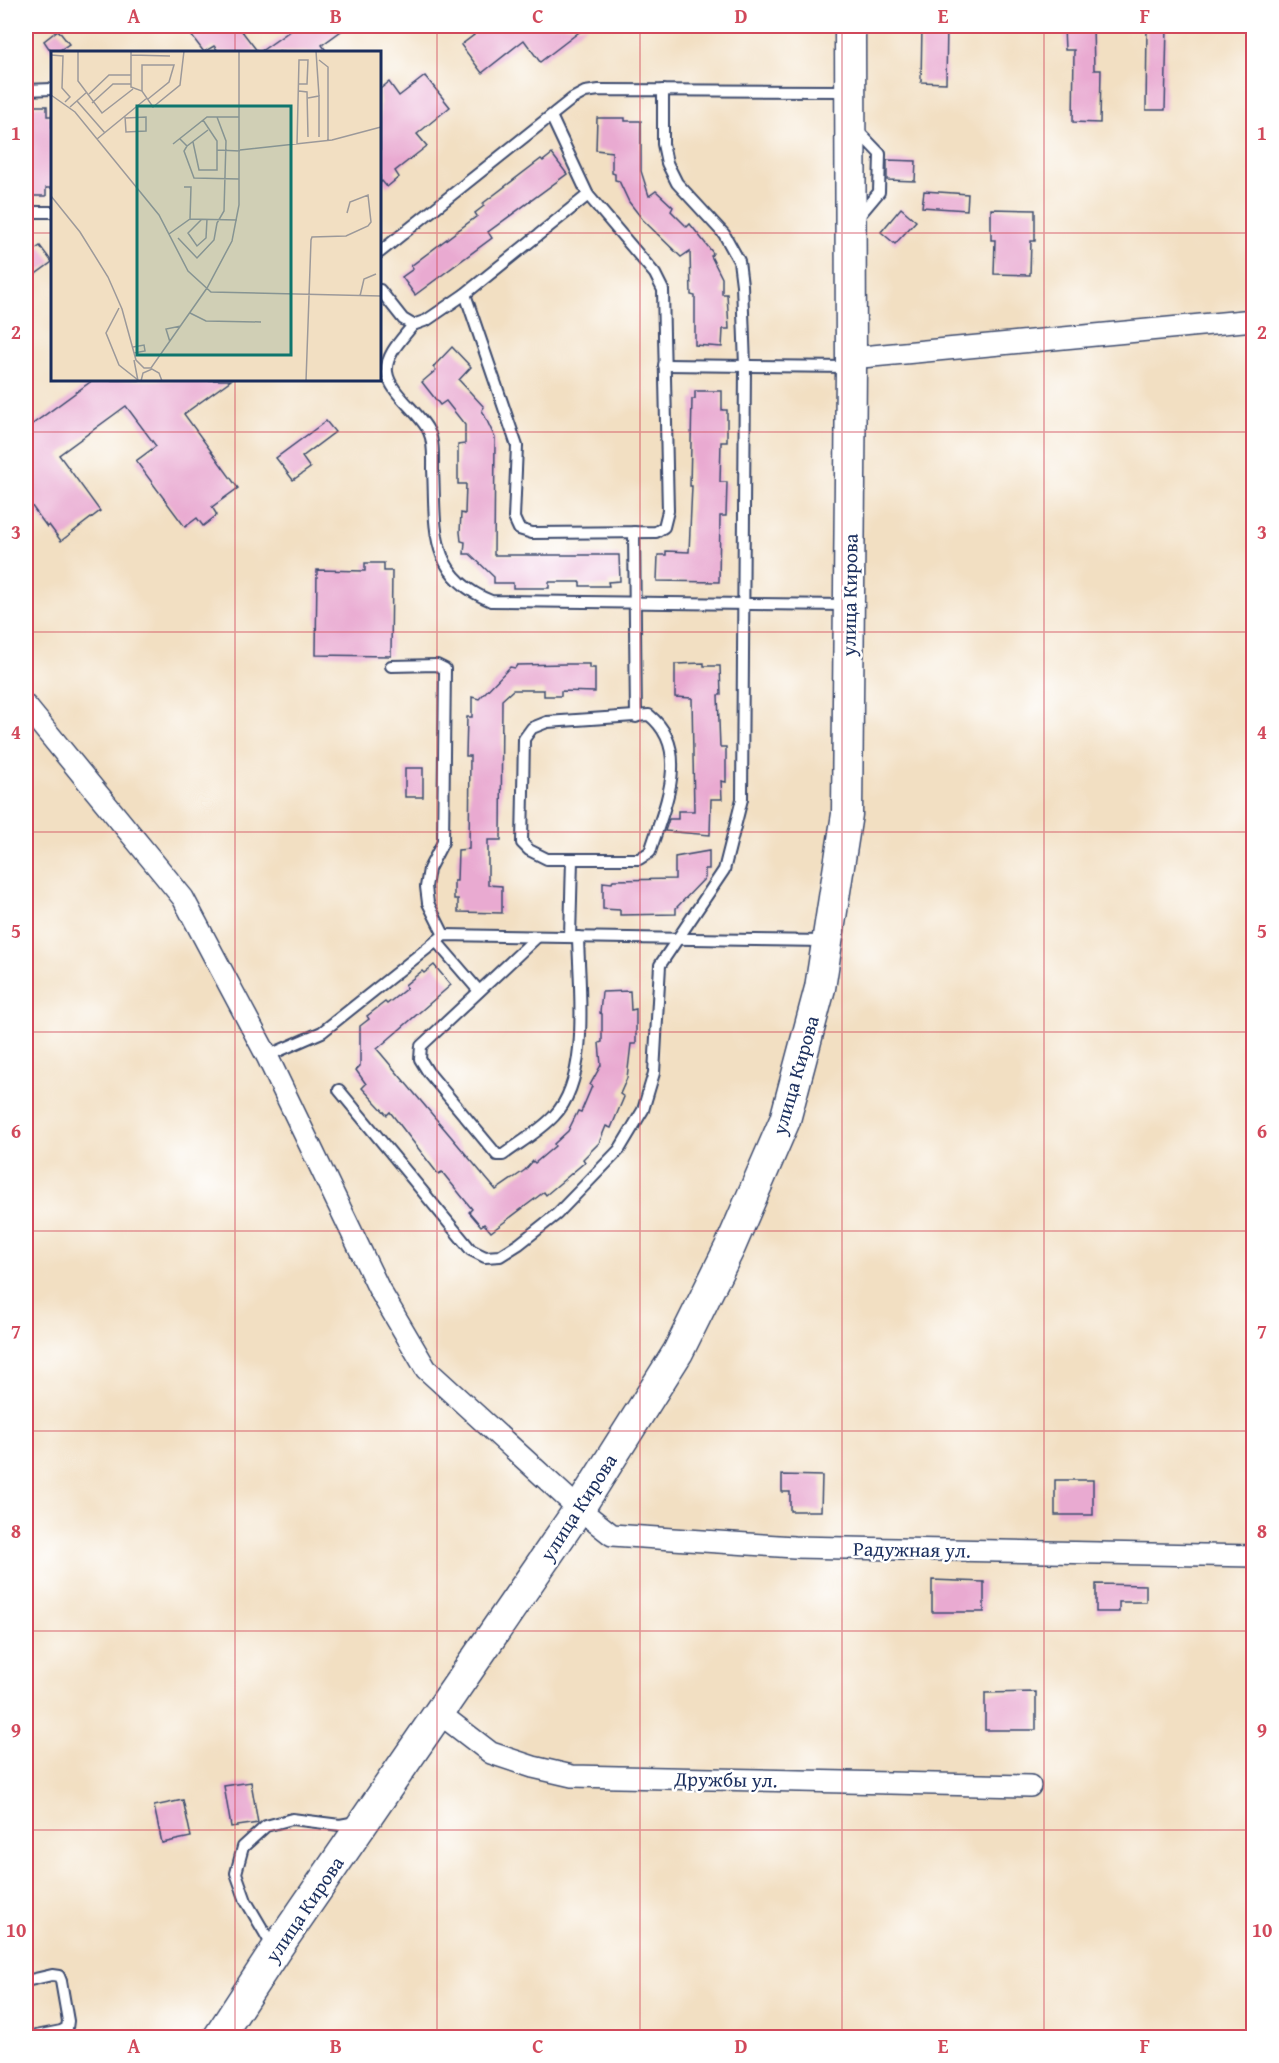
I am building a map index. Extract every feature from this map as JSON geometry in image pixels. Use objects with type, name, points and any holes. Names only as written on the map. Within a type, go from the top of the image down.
[{"type":"main road","name":"улица Кирова","points":[[218,2037],[579,1509],[678,1352],[730,1247],[785,1120],[820,988],[847,814],[851,362],[850,26]]},
{"type":"street","points":[[851,362],[1254,320]]},
{"type":"street","name":"Радужная ул.","points":[[26,706],[183,898],[267,1056],[379,1289],[426,1369],[579,1509],[612,1535],[794,1547],[1254,1556]]},
{"type":"street","name":"Дружбы ул.","points":[[439,1713],[491,1753],[533,1767],[572,1776],[1030,1786]]},
{"type":"lane","points":[[26,90],[51,89]]},
{"type":"lane","points":[[381,251],[551,116],[585,92],[599,90],[850,91]]},
{"type":"lane","points":[[339,1090],[471,1250],[485,1257],[500,1256],[519,1244],[556,1214],[619,1150],[643,1110],[654,1073],[660,965],[724,870],[742,799],[745,366],[742,285],[739,261],[724,234],[677,183],[667,163],[663,144],[663,90]]},
{"type":"lane","points":[[465,294],[517,446],[514,518],[519,529],[532,533],[656,532],[664,527],[668,511],[663,290],[655,274],[588,195],[551,116]]},
{"type":"lane","points":[[588,195],[465,294],[427,320],[413,325],[388,359],[387,371],[395,390],[429,432],[433,462],[436,541],[441,556],[461,585],[491,601],[849,605]]},
{"type":"lane","points":[[26,212],[51,212]]},
{"type":"lane","points":[[381,291],[403,319],[413,325]]},
{"type":"lane","points":[[664,365],[745,366],[851,362]]},
{"type":"lane","points":[[634,532],[636,717]]},
{"type":"lane","points":[[392,666],[437,665],[445,669],[443,842],[429,869],[426,887],[428,903],[440,938],[479,991]]},
{"type":"lane","points":[[649,715],[658,722],[672,747],[673,772],[650,852],[639,859],[572,859],[547,859],[529,850],[522,843],[524,739],[532,728],[547,722],[649,715]]},
{"type":"lane","points":[[537,937],[421,1046],[420,1059],[428,1072],[497,1155],[503,1155],[555,1116],[570,1092],[580,1040],[572,859]]},
{"type":"lane","points":[[267,1056],[322,1032],[440,938],[574,937],[827,941]]},
{"type":"lane","points":[[275,1951],[246,1901],[236,1873],[243,1847],[266,1826],[292,1819],[340,1825],[365,1820]]},
{"type":"lane","points":[[26,1981],[52,1975],[58,1976],[61,1981],[68,2021],[67,2028],[61,2031],[26,2037]]},
{"type":"building","points":[[184,26],[238,26],[257,51],[218,51],[214,46],[203,51]]},
{"type":"building","points":[[297,26],[348,26],[322,45],[326,51],[261,51]]},
{"type":"building","points":[[467,26],[587,26],[540,62],[524,40],[482,73],[461,45],[474,35]]},
{"type":"building","points":[[922,26],[947,26],[946,83],[921,82]]},
{"type":"building","points":[[1093,26],[1094,70],[1101,70],[1100,123],[1073,122],[1074,50],[1065,50],[1064,27]]},
{"type":"building","points":[[1147,26],[1167,26],[1165,110],[1146,110]]},
{"type":"building","points":[[58,30],[69,44],[58,51],[51,52],[44,41]]},
{"type":"building","points":[[425,76],[450,107],[417,134],[427,146],[395,171],[399,177],[387,187],[381,182],[381,88],[389,82],[399,96]]},
{"type":"building","points":[[30,106],[47,106],[47,116],[51,116],[51,188],[46,188],[46,196],[28,196],[29,188],[26,188],[26,122],[30,122]]},
{"type":"building","points":[[597,118],[625,118],[625,121],[641,121],[641,171],[649,196],[656,191],[673,207],[671,211],[687,227],[690,224],[713,253],[711,256],[722,278],[722,294],[727,294],[729,329],[723,329],[722,347],[695,345],[695,296],[691,295],[690,251],[681,257],[643,220],[629,202],[619,181],[615,180],[615,174],[612,173],[612,152],[596,150]]},
{"type":"building","points":[[552,154],[567,174],[488,232],[492,238],[415,295],[402,277],[413,269],[411,266],[477,216],[475,213],[484,206],[482,204],[541,159],[543,161]]},
{"type":"building","points":[[887,160],[916,161],[915,181],[887,180]]},
{"type":"building","points":[[924,191],[968,194],[967,210],[922,207]]},
{"type":"building","points":[[901,208],[916,221],[895,244],[881,232]]},
{"type":"building","points":[[991,209],[1035,210],[1035,241],[1031,241],[1030,275],[994,274],[995,240],[991,240]]},
{"type":"building","points":[[40,246],[51,263],[26,281],[26,256]]},
{"type":"building","points":[[452,347],[471,367],[459,380],[484,407],[482,410],[495,438],[494,555],[619,555],[620,581],[608,582],[609,586],[580,586],[580,582],[549,582],[549,588],[513,588],[513,583],[494,583],[494,577],[470,554],[464,554],[465,542],[461,541],[460,532],[461,513],[465,514],[466,484],[458,484],[458,445],[465,444],[465,425],[446,401],[440,405],[422,382],[436,370],[433,367]]},
{"type":"building","points":[[92,381],[230,381],[184,414],[238,488],[212,507],[217,515],[203,526],[197,518],[185,527],[136,461],[156,446],[126,406],[59,455],[100,511],[61,541],[49,525],[47,527],[26,498],[26,429]]},
{"type":"building","points":[[695,391],[722,391],[722,410],[727,410],[727,442],[721,442],[720,482],[727,482],[726,516],[720,516],[719,582],[657,581],[658,555],[666,555],[666,551],[689,552],[692,399],[695,399]]},
{"type":"building","points":[[326,421],[335,432],[302,457],[310,468],[293,480],[276,458]]},
{"type":"building","points":[[365,563],[384,563],[384,571],[392,571],[391,656],[316,655],[317,570],[365,571]]},
{"type":"building","points":[[704,663],[704,666],[720,666],[721,695],[718,695],[720,747],[726,747],[726,782],[721,781],[722,799],[711,799],[710,835],[665,831],[669,819],[678,819],[678,811],[694,811],[692,698],[675,697],[675,664]]},
{"type":"building","points":[[589,664],[589,668],[595,668],[595,692],[561,691],[561,696],[544,696],[544,690],[513,690],[502,700],[501,840],[488,840],[488,885],[502,886],[502,913],[458,912],[458,899],[454,899],[454,881],[457,881],[458,850],[469,849],[470,756],[466,756],[467,717],[472,717],[472,697],[479,699],[510,667],[515,668],[517,665]]},
{"type":"building","points":[[405,768],[423,768],[423,797],[405,797]]},
{"type":"building","points":[[709,851],[709,869],[705,869],[705,878],[676,908],[676,914],[620,915],[620,910],[603,909],[603,882],[675,879],[675,857]]},
{"type":"building","points":[[434,965],[451,985],[377,1049],[496,1190],[555,1146],[554,1144],[568,1131],[578,1111],[581,1112],[592,1086],[590,1085],[601,1065],[599,1043],[602,1042],[602,1014],[600,1013],[602,992],[630,991],[631,1010],[636,1009],[636,1044],[631,1044],[627,1078],[620,1094],[624,1097],[611,1128],[606,1126],[599,1143],[583,1159],[585,1162],[546,1195],[544,1192],[491,1232],[484,1224],[481,1226],[469,1212],[472,1209],[442,1172],[438,1174],[390,1112],[387,1115],[362,1088],[366,1084],[356,1070],[360,1066],[360,1026],[369,1019],[367,1016],[385,1002],[387,1004],[407,988],[405,985],[422,971],[424,973]]},
{"type":"building","points":[[782,1475],[822,1476],[821,1511],[790,1511],[790,1492],[782,1492]]},
{"type":"building","points":[[1055,1480],[1093,1480],[1093,1515],[1055,1515]]},
{"type":"building","points":[[932,1580],[984,1582],[984,1612],[932,1612]]},
{"type":"building","points":[[1096,1584],[1146,1585],[1146,1602],[1119,1602],[1119,1612],[1096,1612]]},
{"type":"building","points":[[1036,1692],[1036,1730],[985,1730],[985,1693]]},
{"type":"building","points":[[251,1782],[258,1823],[231,1827],[224,1786]]},
{"type":"building","points":[[183,1800],[191,1837],[162,1843],[154,1806]]}]
